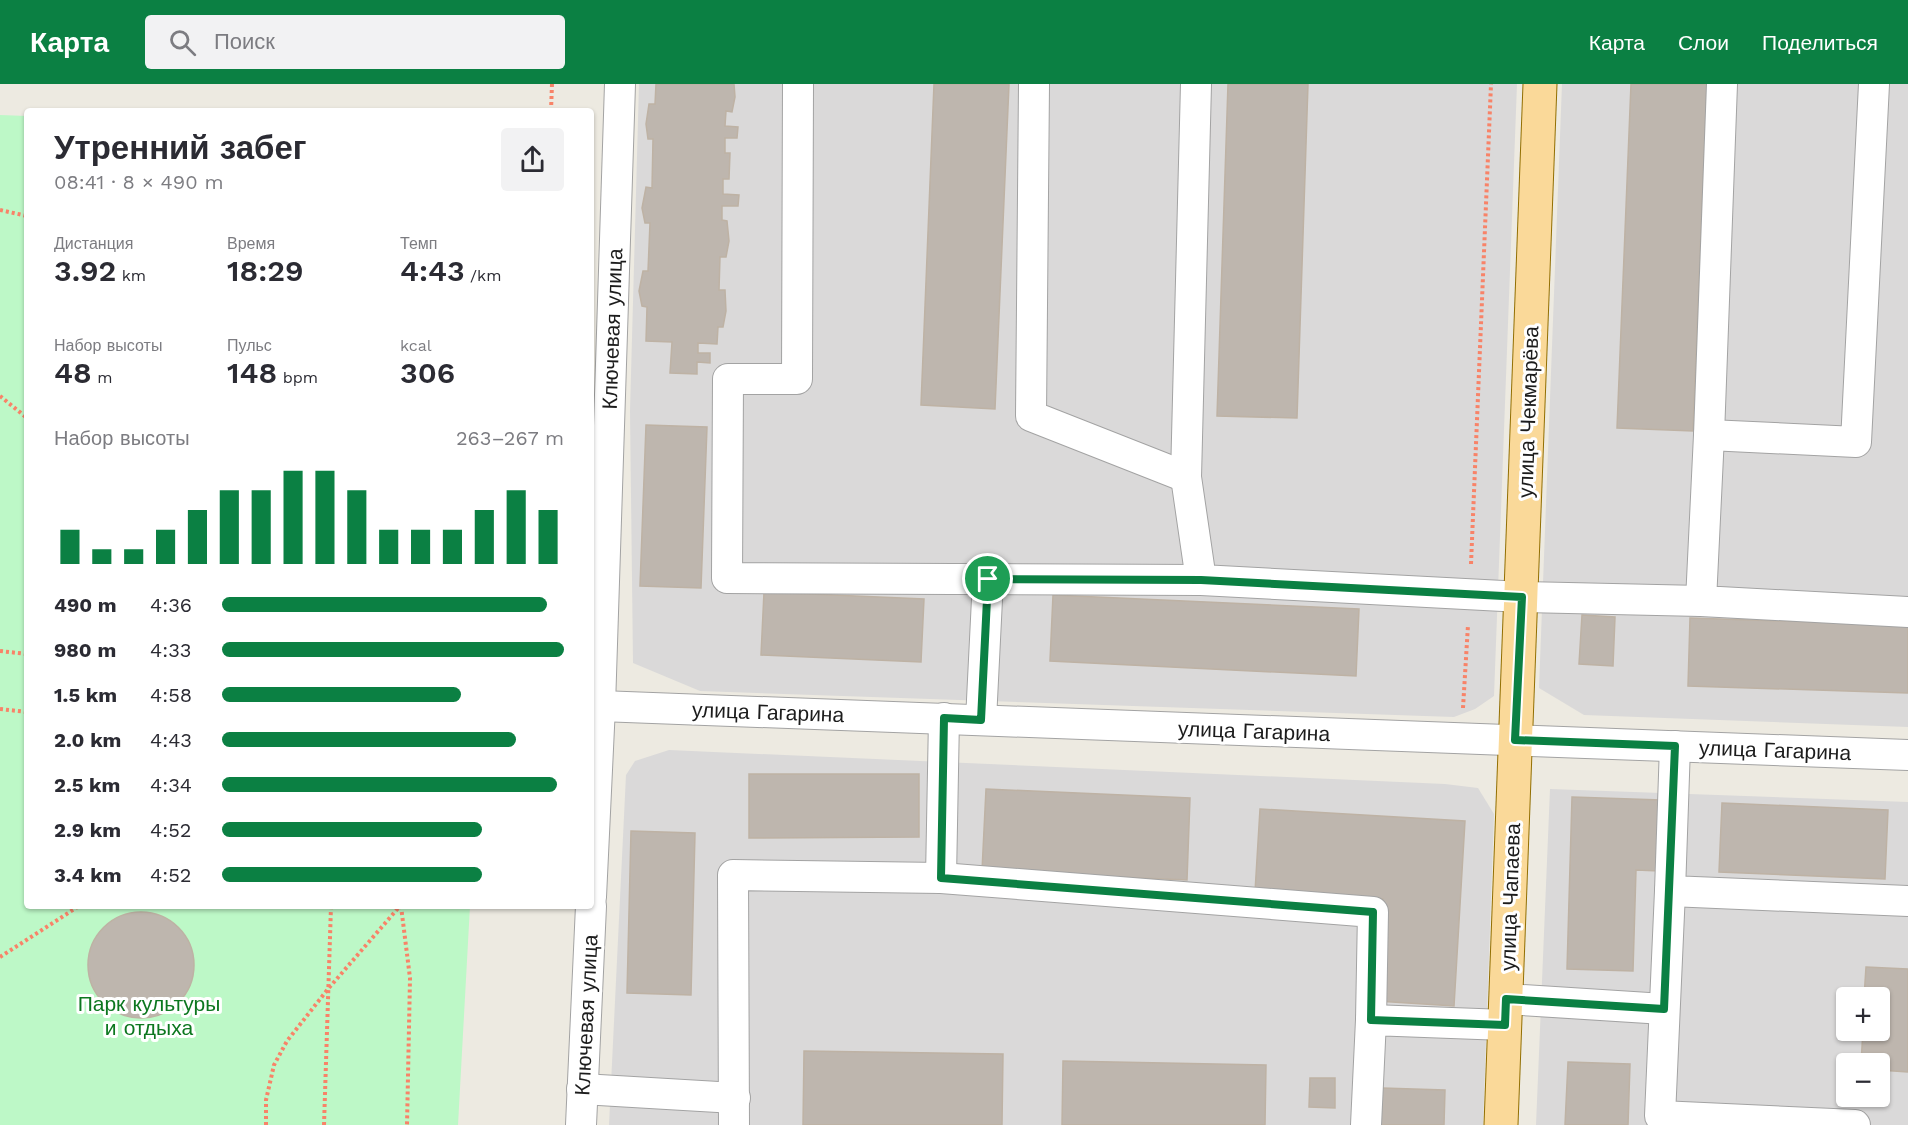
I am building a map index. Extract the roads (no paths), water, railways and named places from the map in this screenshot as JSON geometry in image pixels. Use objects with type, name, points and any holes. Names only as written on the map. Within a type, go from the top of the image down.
[{"type":"main road","name":"улица Чекмарёва","points":[[1515,740],[1540,84]]},
{"type":"main road","name":"улица Чапаева","points":[[1501,1125],[1515,740]]},
{"type":"street","name":"Ключевая улица","points":[[594,833],[620,84]]},
{"type":"street","points":[[798,84],[798,379],[728,379],[727,578],[1201,580],[1522,597],[1701,601],[1908,612]]},
{"type":"street","points":[[1034,84],[1031,416],[1186,477]]},
{"type":"street","points":[[1196,84],[1186,477],[1201,580]]},
{"type":"street","points":[[1701,601],[1722,84]]},
{"type":"street","points":[[1709,435],[1856,442],[1874,84]]},
{"type":"street","points":[[981,720],[988,579]]},
{"type":"street","name":"улица Гагарина","points":[[600,706],[1908,755]]},
{"type":"street","points":[[941,878],[944,718]]},
{"type":"street","points":[[1675,746],[1660,1116],[1855,1125]]},
{"type":"street","points":[[582,1089],[734,1111],[732,875],[941,878],[1373,912],[1366,1125]]},
{"type":"street","points":[[1670,891],[1908,901]]},
{"type":"street","name":"Ключевая улица","points":[[581,1125],[591,909]]},
{"type":"street","points":[[1371,1020],[1506,1012],[1664,1009]]},
{"type":"park label","name":"Парк культуры и отдыха","points":[[149,1015]]}]
